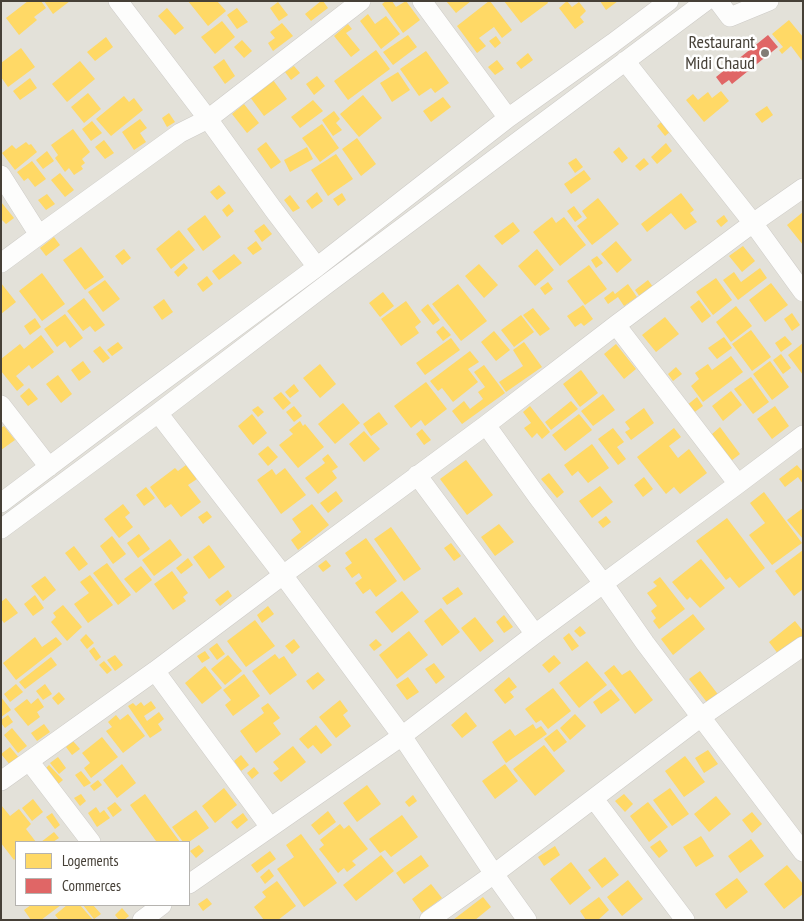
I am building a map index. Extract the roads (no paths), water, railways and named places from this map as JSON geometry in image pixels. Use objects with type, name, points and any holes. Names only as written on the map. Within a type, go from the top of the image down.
[{"type":"street","points":[[1,263],[180,133],[208,119],[361,1]]},
{"type":"street","points":[[422,1],[508,118]]},
{"type":"street","points":[[1,503],[317,267],[508,118],[614,43],[669,1]]},
{"type":"street","points":[[1,529],[706,1]]},
{"type":"street","points":[[718,1],[730,18],[769,1]]},
{"type":"street","points":[[126,4],[317,267]]},
{"type":"street","points":[[625,61],[753,223],[803,292]]},
{"type":"street","points":[[1,175],[39,234]]},
{"type":"street","points":[[1,781],[155,671],[283,574],[486,425],[616,325],[803,188]]},
{"type":"street","points":[[616,325],[738,484]]},
{"type":"street","points":[[1,405],[49,467]]},
{"type":"street","points":[[158,413],[283,574],[402,736],[527,920]]},
{"type":"street","points":[[486,425],[645,643],[803,852]]},
{"type":"street","points":[[190,883],[402,736],[535,634],[803,435]]},
{"type":"street","points":[[417,475],[535,634]]},
{"type":"street","points":[[429,920],[494,874],[701,717],[803,646]]},
{"type":"street","points":[[155,671],[270,827]]},
{"type":"street","points":[[29,761],[90,841]]},
{"type":"street","points":[[594,799],[686,920]]},
{"type":"place","name":"Restaurant Midi Chaud","points":[[765,53]]}]
